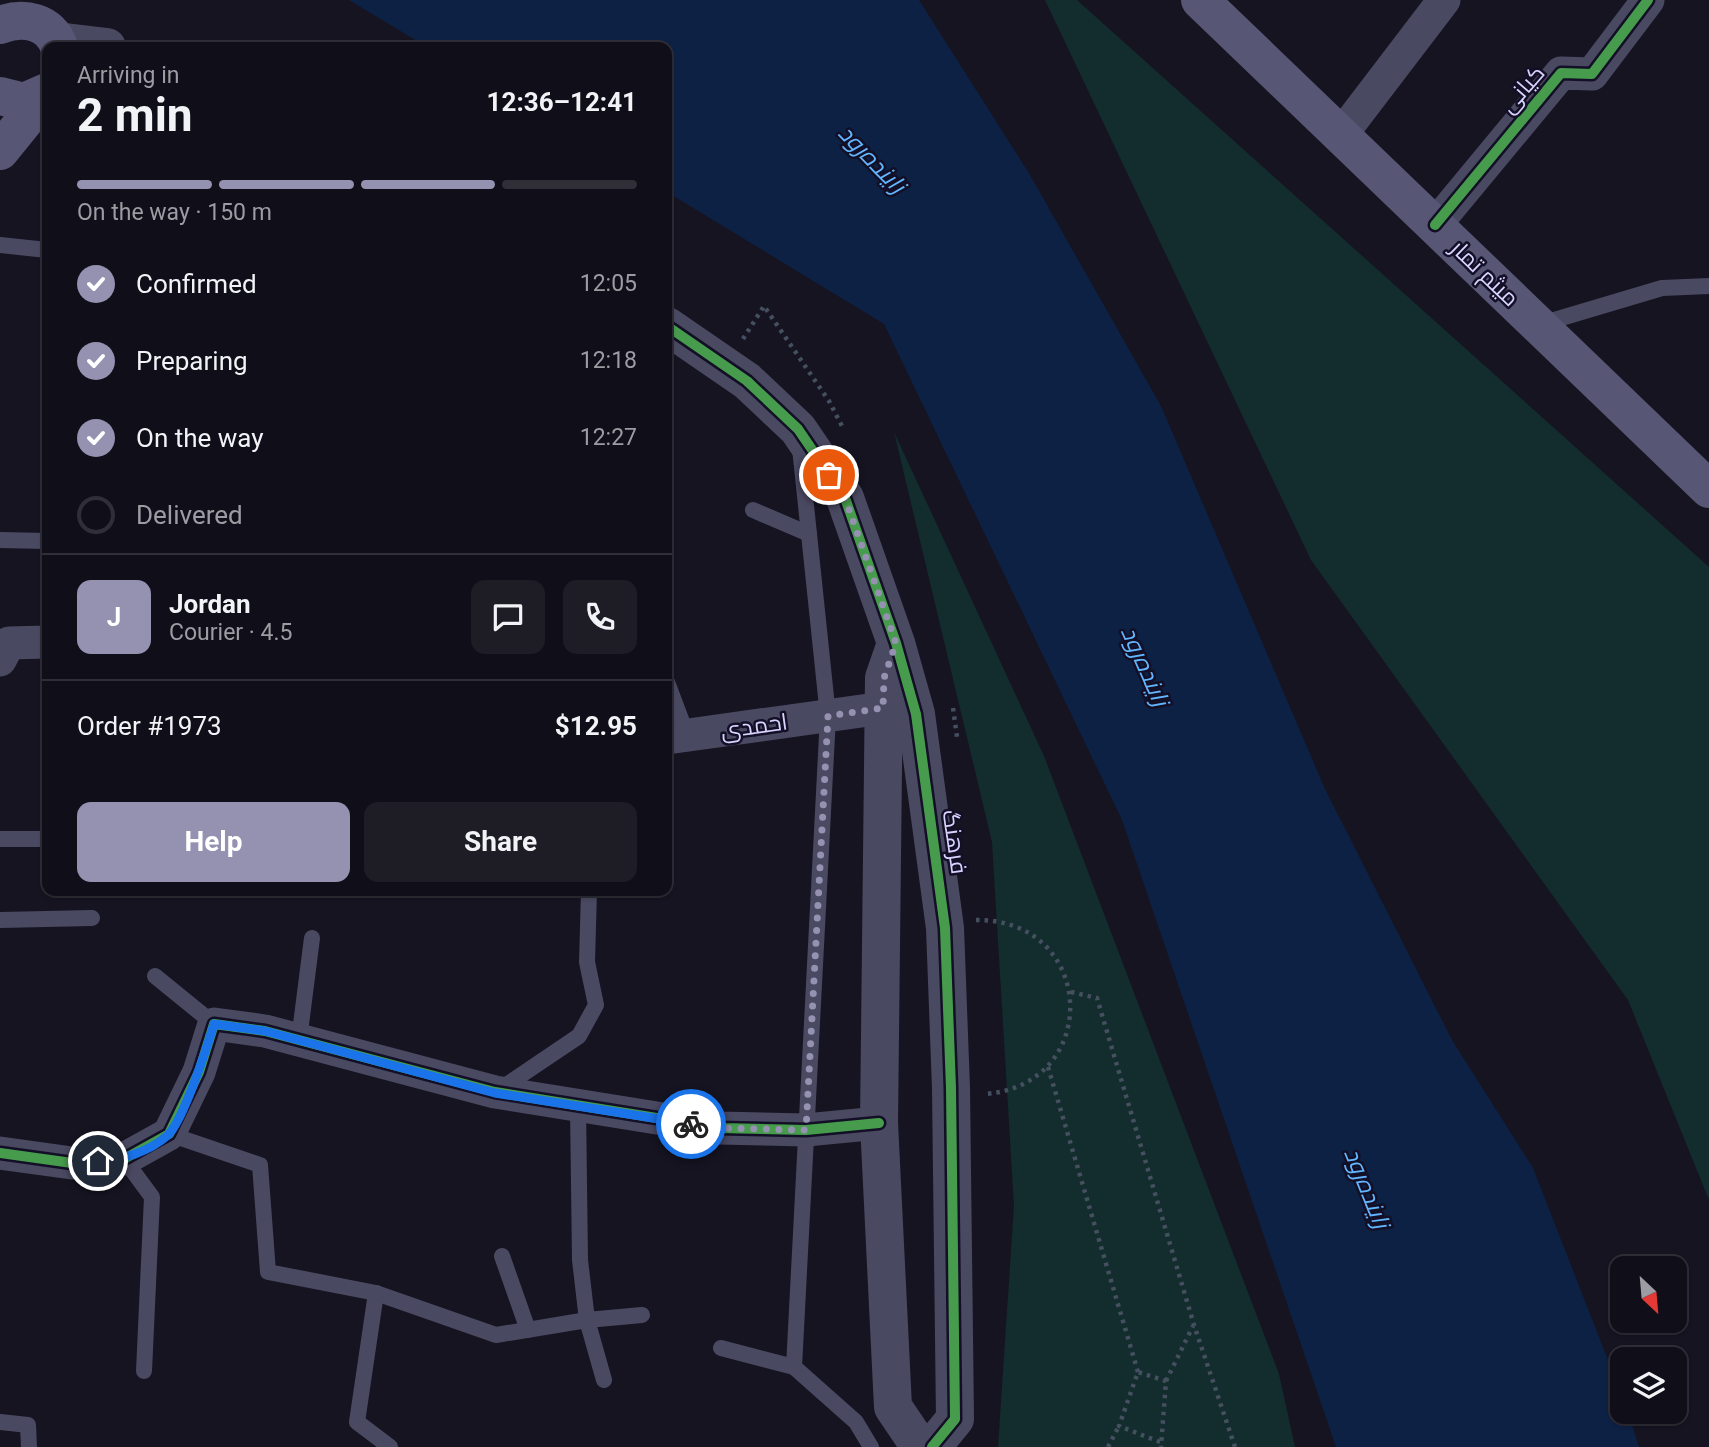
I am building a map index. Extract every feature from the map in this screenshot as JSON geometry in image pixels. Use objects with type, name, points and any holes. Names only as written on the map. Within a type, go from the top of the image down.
[{"type":"main road","name":"میثم تمار","points":[[1200,0],[1709,488]]},
{"type":"main road","points":[[0,25],[25,20],[50,28]]},
{"type":"main road","points":[[2,101],[24,102],[42,94]]},
{"type":"main road","points":[[0,151],[42,98]]},
{"type":"street","points":[[1341,135],[1444,0]]},
{"type":"street","name":"کیانی","points":[[1435,225],[1561,73],[1592,74],[1648,0]]},
{"type":"street","points":[[50,28],[92,42]]},
{"type":"street","name":"فرهنگ","points":[[672,329],[747,381],[797,429],[845,498],[896,643],[916,714],[945,928],[951,1088],[955,1419],[932,1447]]},
{"type":"street","points":[[0,660],[9,643],[42,642]]},
{"type":"street","points":[[896,643],[884,678],[879,1123],[893,1407],[920,1447]]},
{"type":"street","name":"احمدی","points":[[677,736],[883,708]]},
{"type":"street","points":[[0,1154],[72,1163],[124,1159],[169,1134],[199,1072],[214,1024],[265,1031],[495,1093],[719,1128],[806,1130],[879,1123]]},
{"type":"lane","points":[[0,245],[42,249]]},
{"type":"lane","points":[[1538,324],[1662,288],[1709,286]]},
{"type":"lane","points":[[794,1367],[828,716],[797,429]]},
{"type":"lane","points":[[752,510],[809,534]]},
{"type":"lane","points":[[0,540],[42,541]]},
{"type":"lane","points":[[672,709],[677,736]]},
{"type":"lane","points":[[0,839],[42,839]]},
{"type":"lane","points":[[495,1093],[579,1036],[596,1005],[587,962],[589,896]]},
{"type":"lane","points":[[0,920],[93,918]]},
{"type":"lane","points":[[299,1040],[312,938]]},
{"type":"lane","points":[[155,976],[214,1024]]},
{"type":"lane","points":[[578,1107],[580,1260],[587,1320],[604,1381]]},
{"type":"lane","points":[[169,1134],[260,1166],[268,1272],[376,1293],[496,1335],[587,1320],[642,1315]]},
{"type":"lane","points":[[124,1159],[152,1197],[144,1371]]},
{"type":"lane","points":[[502,1256],[528,1330]]},
{"type":"lane","points":[[376,1293],[357,1422],[390,1447]]},
{"type":"lane","points":[[721,1349],[794,1367],[856,1422],[871,1447]]},
{"type":"lane","points":[[0,1422],[28,1425],[29,1447]]},
{"type":"path","points":[[945,928],[971,920],[998,920],[1024,928],[1046,944],[1062,966],[1071,992],[1071,1019],[1063,1045],[1048,1067],[1030,1082],[1010,1090],[988,1094],[951,1088]]},
{"type":"path","points":[[1071,992],[1097,998],[1194,1325],[1235,1447]]},
{"type":"path","points":[[1048,1067],[1138,1372],[1119,1426],[1108,1447]]},
{"type":"path","points":[[1119,1426],[1161,1445],[1166,1381],[1194,1325]]},
{"type":"path","points":[[1138,1372],[1166,1381]]},
{"type":"green space","points":[[1045,0],[1077,0],[1709,567],[1709,1200],[1628,1000],[1311,560]]},
{"type":"green space","points":[[894,432],[1044,756],[1279,1374],[1295,1447],[998,1447],[1014,1206],[992,842]]},
{"type":"water","name":"زاینده‌رود","points":[[349,0],[919,0],[1030,175],[1161,406],[1325,789],[1452,1040],[1533,1168],[1610,1365],[1610,1424],[1632,1424],[1639,1447],[1336,1447],[1122,820],[884,324],[672,195],[672,42],[419,42]]},
{"type":"cycle path","points":[[1435,225],[1561,73],[1592,74],[1648,0]]},
{"type":"cycle path","points":[[672,329],[747,381],[798,429],[845,498],[896,643],[916,714],[945,928],[951,1088],[955,1419],[932,1447]]},
{"type":"cycle path","points":[[0,1153],[72,1163],[124,1159],[169,1134],[199,1072],[214,1024],[265,1031],[495,1092],[719,1128],[806,1130],[879,1123]]},
{"type":"way so far","points":[[691,1124],[719,1128],[806,1130],[828,716],[883,708],[884,678],[896,643],[845,498],[829,475]]},
{"type":"route","points":[[98,1161],[124,1159],[169,1134],[199,1072],[214,1024],[265,1031],[495,1093],[691,1124]]}]
